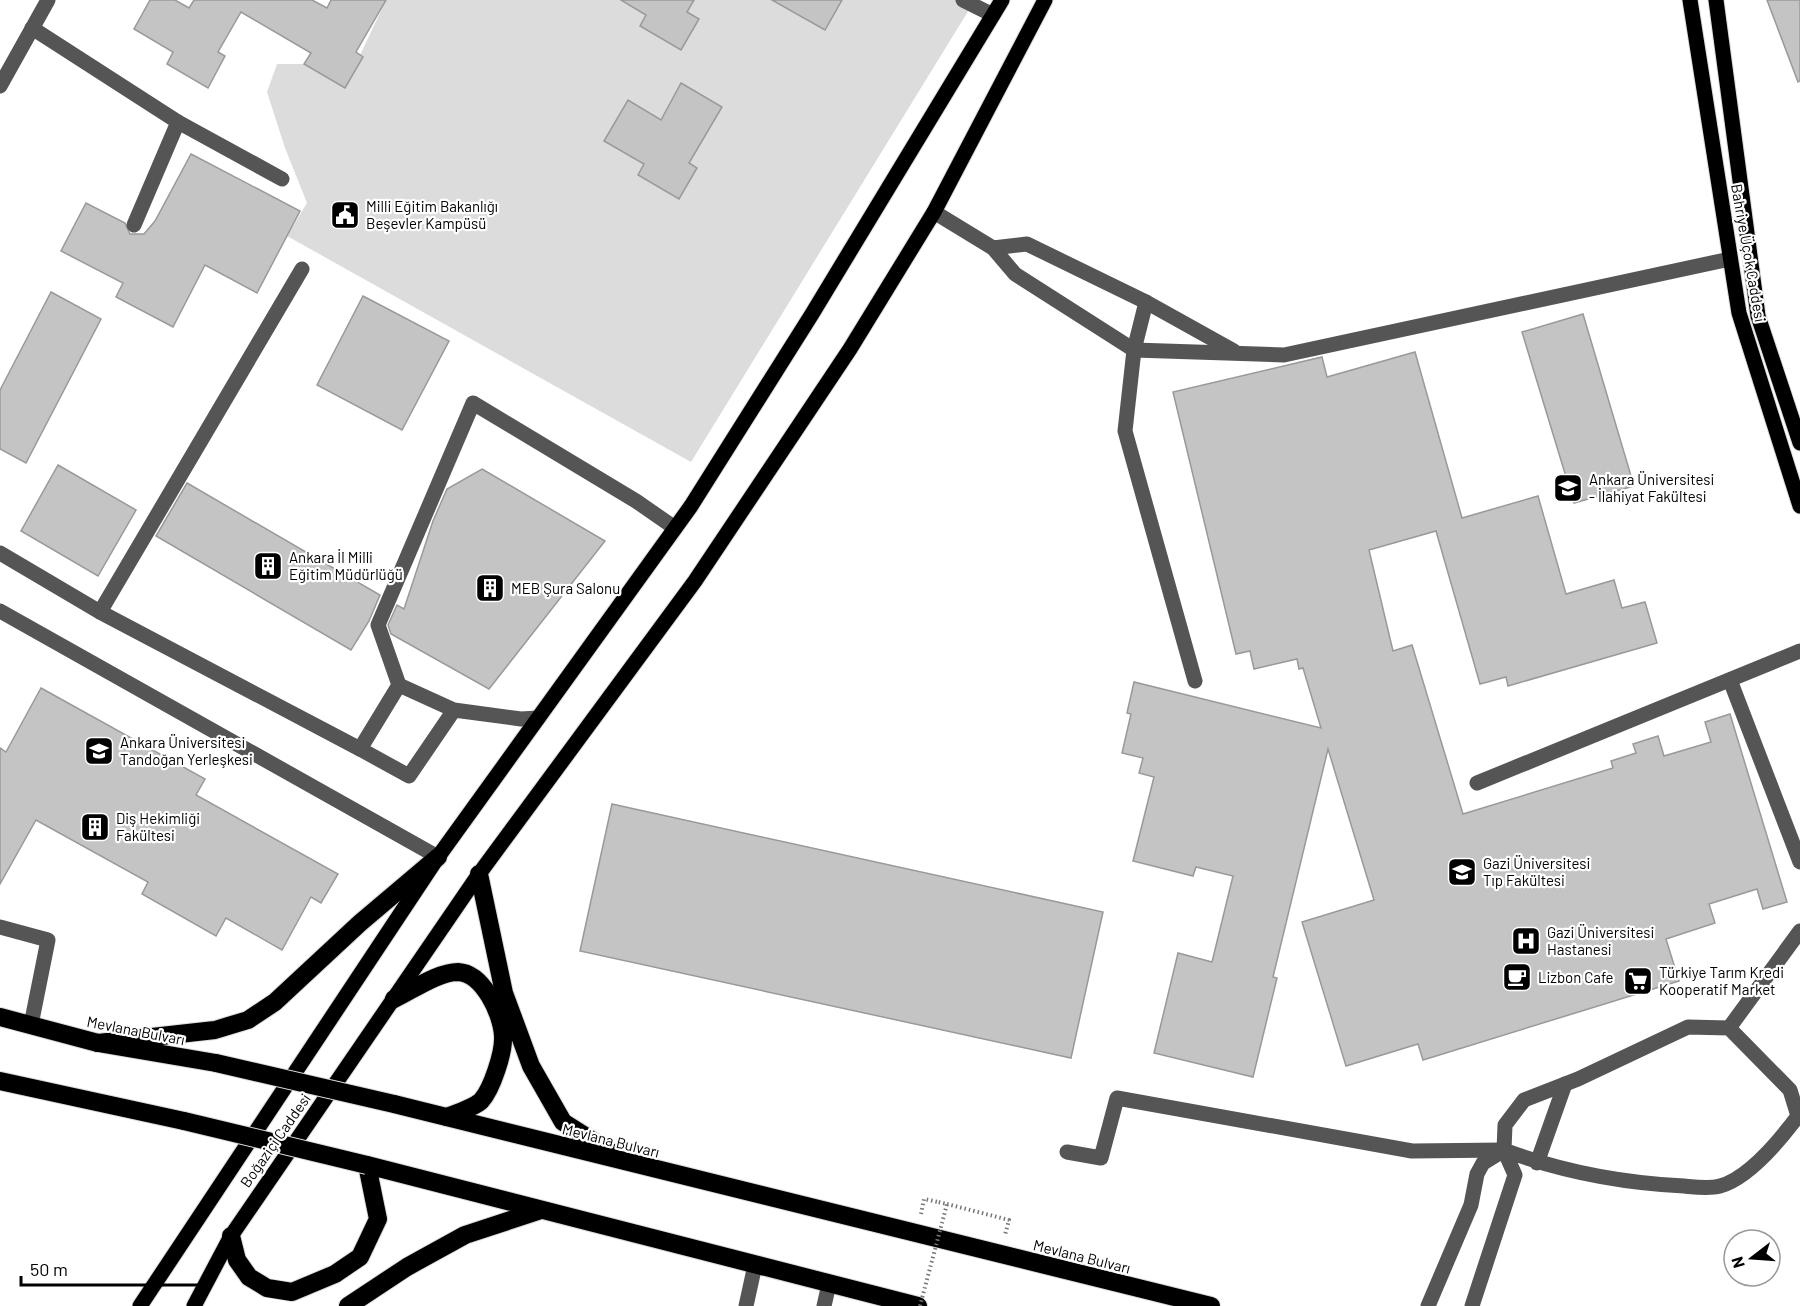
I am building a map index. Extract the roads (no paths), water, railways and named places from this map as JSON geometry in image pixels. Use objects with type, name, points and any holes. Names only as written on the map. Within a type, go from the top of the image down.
[{"type":"highway","points":[[98,1042],[215,1029],[248,1020],[275,1002],[360,923],[438,857]]},
{"type":"highway","points":[[479,874],[504,993],[531,1066],[563,1122],[626,1162]]},
{"type":"highway","points":[[394,999],[448,973],[461,972],[473,976],[492,999],[503,1036],[497,1072],[480,1102],[447,1118]]},
{"type":"highway","name":"Mevlana Bulvarı","points":[[0,1017],[98,1042],[216,1063],[394,1104],[1210,1306]]},
{"type":"highway","points":[[0,1081],[184,1121],[367,1165],[919,1306]]},
{"type":"highway","points":[[231,1236],[237,1260],[249,1277],[267,1288],[292,1292],[335,1274],[360,1257],[378,1219],[367,1165]]},
{"type":"highway","points":[[348,1306],[407,1267],[465,1235],[541,1210]]},
{"type":"main road","name":"Boğaziçi Caddesi","points":[[140,1306],[342,1005],[438,857],[675,528],[812,314],[1002,0]]},
{"type":"main road","name":"Boğaziçi Caddesi","points":[[194,1306],[231,1236],[479,874],[695,581],[849,349],[934,212],[1045,0]]},
{"type":"main road","name":"Bahriye Üçok Caddesi","points":[[1690,0],[1739,313],[1800,506]]},
{"type":"main road","name":"Bahriye Üçok Caddesi","points":[[1716,0],[1758,316],[1795,413],[1800,443]]},
{"type":"street","points":[[0,86],[48,0]]},
{"type":"street","points":[[963,0],[993,15]]},
{"type":"street","points":[[32,28],[178,122],[282,179]]},
{"type":"street","points":[[134,225],[178,122]]},
{"type":"street","points":[[934,212],[993,248],[1015,273],[1134,350],[1284,355],[1730,258]]},
{"type":"street","points":[[993,248],[1027,244],[1146,302],[1237,353]]},
{"type":"street","points":[[100,612],[302,269]]},
{"type":"street","points":[[1146,302],[1134,350],[1125,431],[1195,681]]},
{"type":"street","points":[[538,718],[521,719],[454,710],[399,685],[378,625],[473,403],[636,501],[675,528]]},
{"type":"street","points":[[0,552],[100,612],[409,776],[454,710]]},
{"type":"street","points":[[0,611],[438,857]]},
{"type":"street","points":[[1477,783],[1800,651]]},
{"type":"street","points":[[1731,680],[1800,862]]},
{"type":"street","points":[[360,748],[399,685]]},
{"type":"street","points":[[0,927],[48,940],[31,1025]]},
{"type":"street","points":[[1729,1028],[1800,931]]},
{"type":"street","points":[[1067,1152],[1101,1158],[1117,1098],[1412,1151],[1504,1150],[1537,1163],[1651,1185],[1719,1187],[1739,1177],[1781,1139],[1799,1118],[1790,1090],[1729,1028],[1688,1027],[1565,1084],[1524,1100],[1505,1125],[1504,1150],[1515,1175],[1472,1306]]},
{"type":"street","points":[[1537,1163],[1565,1084]]},
{"type":"street","points":[[1428,1306],[1471,1204],[1477,1174],[1483,1163],[1504,1150]]},
{"type":"street","points":[[746,1306],[755,1265]]},
{"type":"street","points":[[824,1306],[829,1284]]},
{"type":"place","name":"Milli Eğitim Bakanlığı Beşevler Kampüsü","points":[[345,215]]},
{"type":"place","name":"Ankara Üniversitesi - İlahiyat Fakültesi","points":[[1568,488]]},
{"type":"place","name":"Ankara İl Milli Eğitim Müdürlüğü","points":[[268,566]]},
{"type":"place","name":"MEB Şura Salonu","points":[[490,588]]},
{"type":"place","name":"Ankara Üniversitesi Tandoğan Yerleşkesi","points":[[99,751]]},
{"type":"place","name":"Diş Hekimliği Fakültesi","points":[[95,827]]},
{"type":"place","name":"Gazi Üniversitesi Tıp Fakültesi","points":[[1462,872]]},
{"type":"place","name":"Gazi Üniversitesi Hastanesi","points":[[1526,941]]},
{"type":"place","name":"Lizbon Cafe","points":[[1517,977]]},
{"type":"place","name":"Türkiye Tarım Kredi Kooperatif Market","points":[[1638,981]]}]
